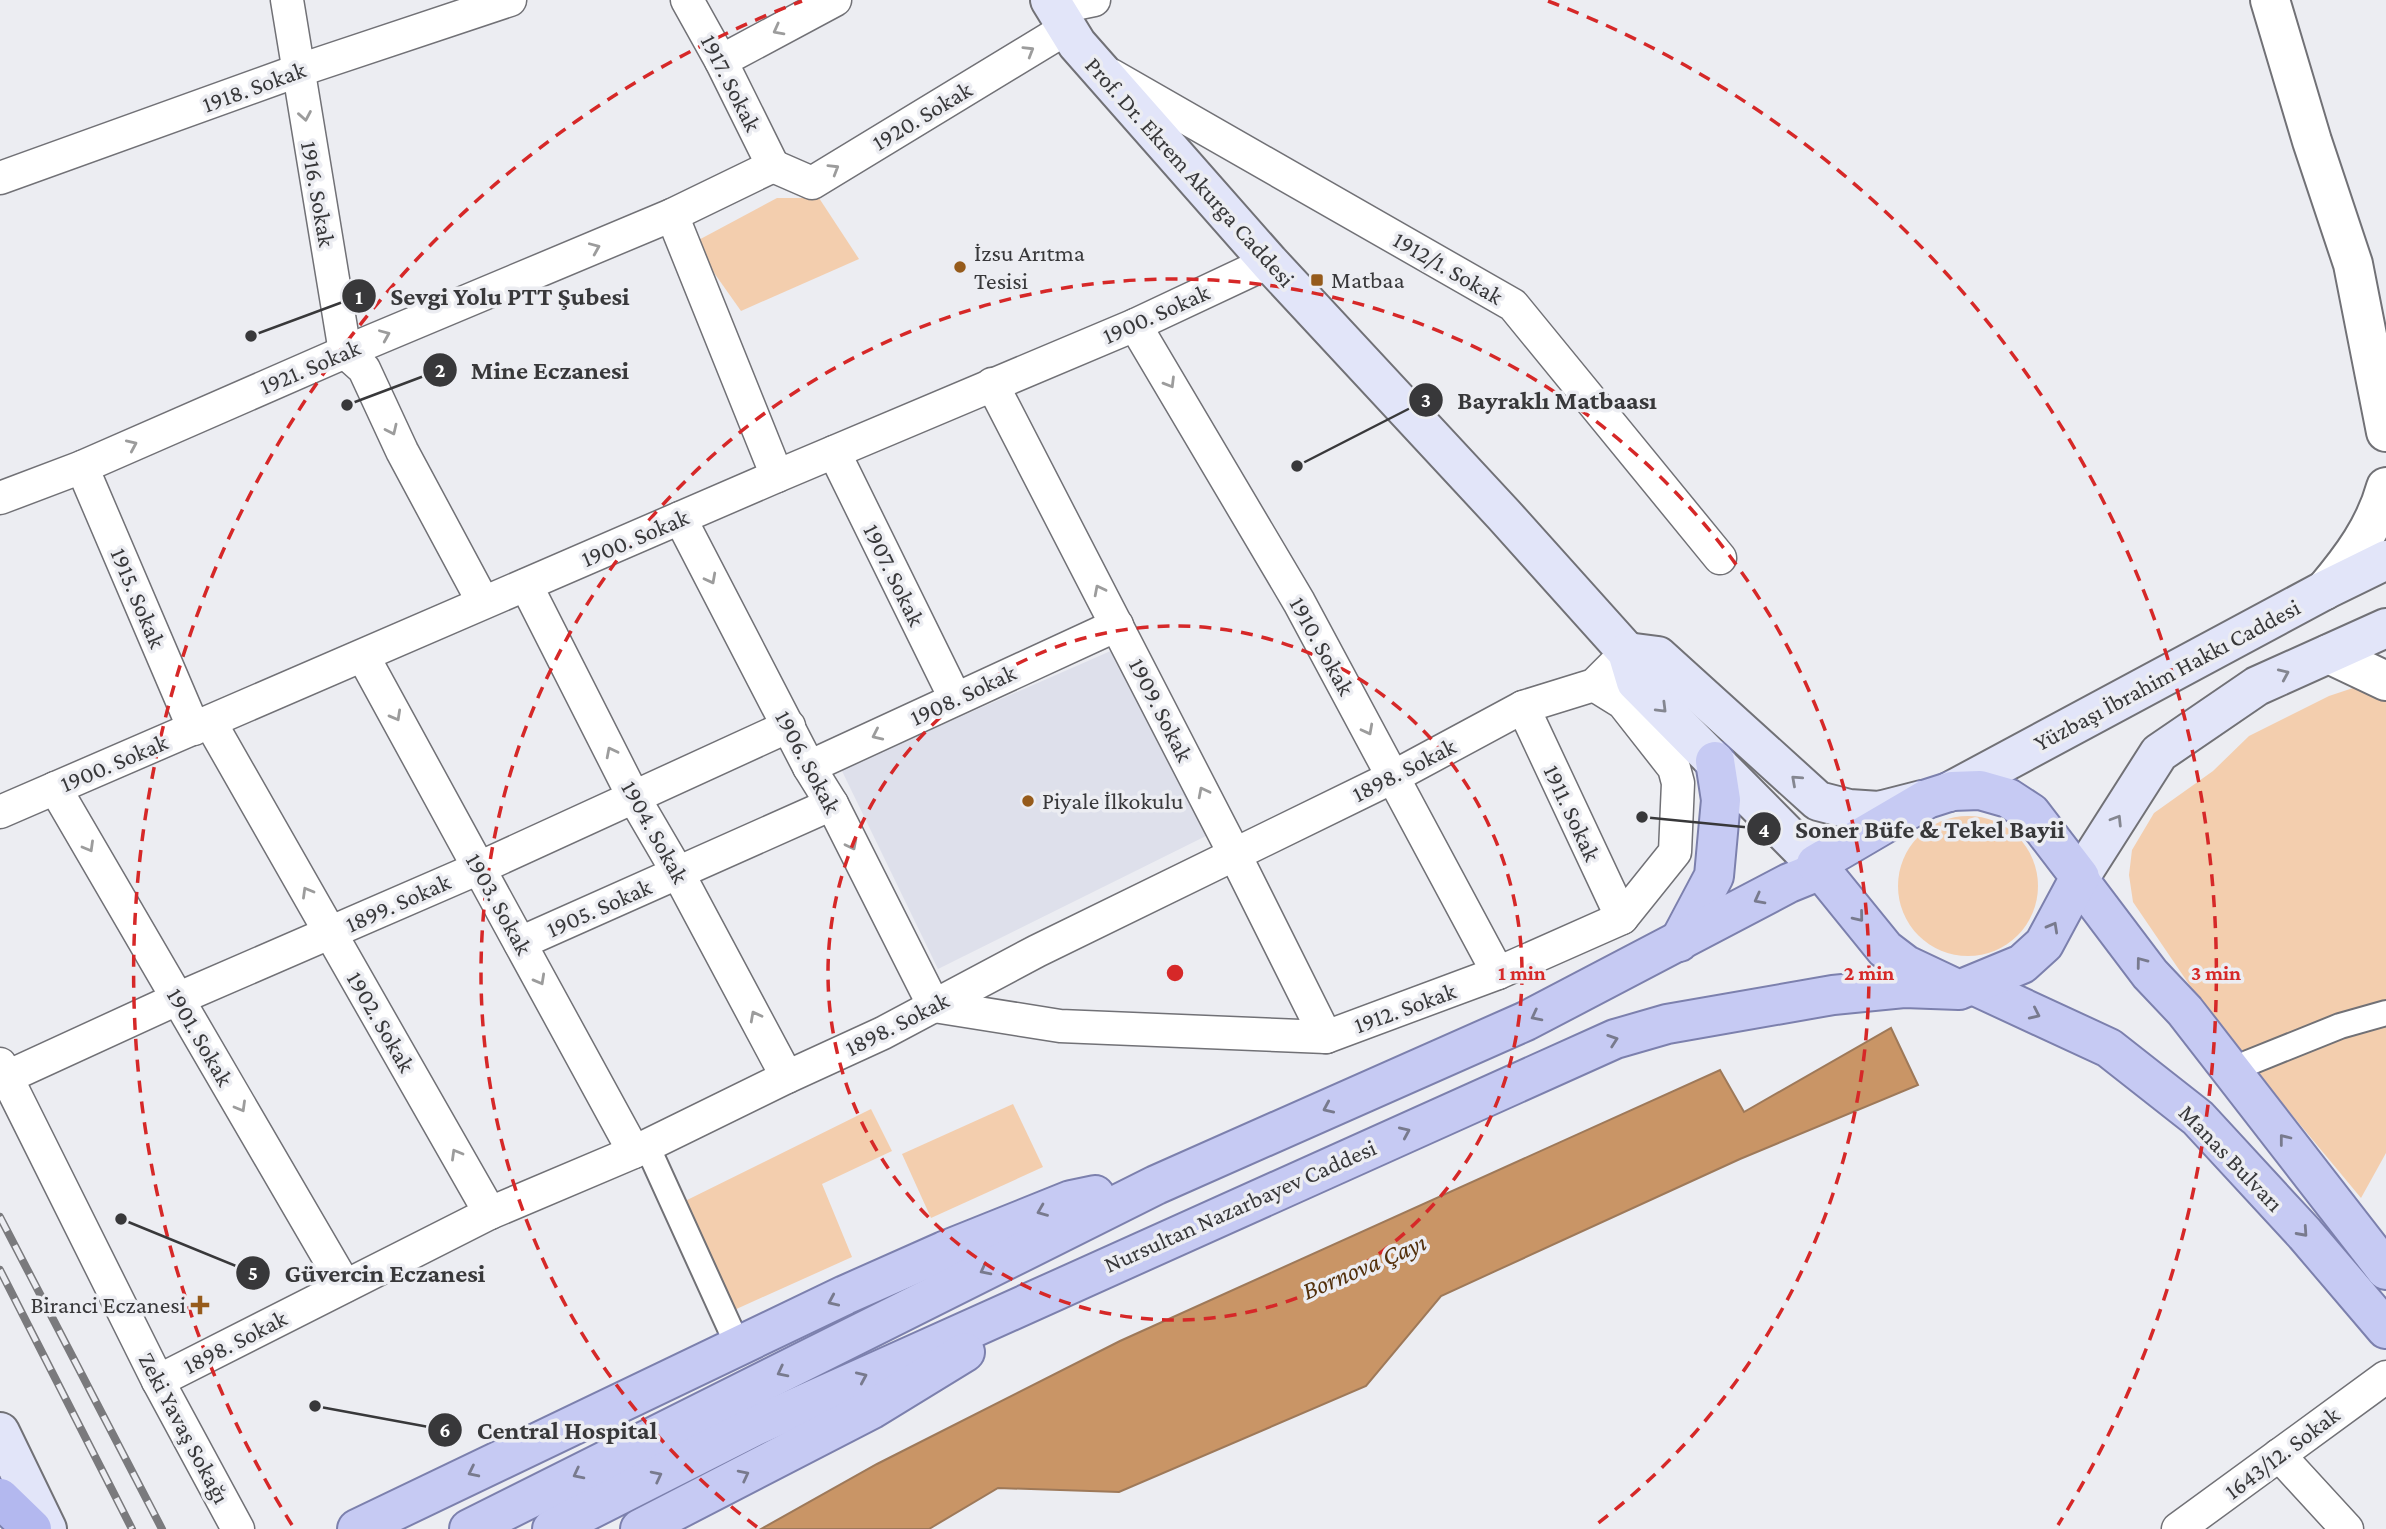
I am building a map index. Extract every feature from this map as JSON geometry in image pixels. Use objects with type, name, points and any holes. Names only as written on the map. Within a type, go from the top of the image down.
[{"type":"highway","points":[[0,1498],[32,1529]]},
{"type":"main road","name":"Prof. Dr. Ekrem Akurga Caddesi","points":[[1057,12],[1077,44],[1269,262],[1627,652],[1636,682],[1818,867]]},
{"type":"main road","name":"Yüzbaşı İbrahim Hakkı Caddesi","points":[[1627,652],[1658,656],[1818,801],[1878,811],[1938,795],[2386,560]]},
{"type":"main road","points":[[2079,879],[2031,813],[2008,798],[1980,790],[1938,795],[1818,867],[1885,948],[1906,965],[1966,987],[2022,964],[2043,944],[2079,879],[2159,753],[2257,686],[2386,628]]},
{"type":"main road","points":[[1679,942],[1714,876],[1721,800],[1715,761]]},
{"type":"main road","name":"Nursultan Nazarbayev Caddesi","points":[[469,1529],[1156,1185],[1526,1021],[1818,867]]},
{"type":"main road","name":"Manas Bulvarı","points":[[2079,879],[2150,974],[2185,1011],[2386,1270]]},
{"type":"main road","name":"Manas Bulvarı","points":[[1966,987],[2109,1048],[2197,1118],[2305,1234],[2386,1329]]},
{"type":"main road","name":"Nursultan Nazarbayev Caddesi","points":[[552,1529],[753,1427],[1615,1039],[1667,1024],[1833,995],[1903,988],[1966,987]]},
{"type":"main road","points":[[357,1529],[931,1256],[1070,1200],[1156,1185]]},
{"type":"main road","points":[[640,1529],[872,1409],[934,1373],[1053,1291]]},
{"type":"main road","points":[[0,1433],[47,1529]]},
{"type":"street","name":"1916. Sokak","points":[[287,0],[345,352]]},
{"type":"street","name":"1918. Sokak","points":[[0,178],[297,71],[510,0]]},
{"type":"street","name":"1917. Sokak","points":[[687,0],[721,61],[773,166]]},
{"type":"street","points":[[721,61],[835,0]]},
{"type":"street","points":[[1057,12],[1094,0]]},
{"type":"street","points":[[2270,0],[2312,141],[2353,264],[2386,432]]},
{"type":"street","name":"1920. Sokak","points":[[773,166],[812,183],[1057,12]]},
{"type":"street","name":"1912/1. Sokak","points":[[1100,69],[1513,304],[1720,558]]},
{"type":"street","name":"1921. Sokak","points":[[0,498],[82,467],[345,352],[672,215],[773,166]]},
{"type":"street","points":[[672,215],[777,476]]},
{"type":"street","name":"1900. Sokak","points":[[0,812],[777,476],[1135,325],[1269,262]]},
{"type":"street","name":"1910. Sokak","points":[[1135,325],[1299,601],[1498,973]]},
{"type":"street","points":[[345,352],[364,369],[402,451],[483,603]]},
{"type":"street","name":"1909. Sokak","points":[[992,384],[1326,1037]]},
{"type":"street","name":"1907. Sokak","points":[[834,452],[955,698]]},
{"type":"street","name":"1915. Sokak","points":[[82,467],[202,725]]},
{"type":"street","points":[[2325,590],[2368,533],[2386,487]]},
{"type":"street","name":"1906. Sokak","points":[[680,518],[809,767],[832,804],[933,1006]]},
{"type":"street","name":"1904. Sokak","points":[[526,585],[634,796],[787,1077]]},
{"type":"street","name":"1908. Sokak","points":[[809,767],[1117,625]]},
{"type":"street","name":"1898. Sokak","points":[[158,1381],[490,1213],[641,1149],[883,1033],[1037,951],[1393,777],[1523,707],[1594,685],[1627,652]]},
{"type":"street","points":[[2329,654],[2386,681]]},
{"type":"street","name":"1903. Sokak","points":[[363,656],[520,943],[641,1149]]},
{"type":"street","name":"1912. Sokak","points":[[933,1006],[1060,1026],[1326,1037],[1498,973],[1622,918],[1675,852],[1678,783],[1674,768],[1623,703],[1594,685]]},
{"type":"street","name":"1911. Sokak","points":[[1523,707],[1622,918]]},
{"type":"street","name":"1902. Sokak","points":[[202,725],[330,933],[490,1213]]},
{"type":"street","name":"1899. Sokak","points":[[3,1070],[177,999],[479,868],[789,726]]},
{"type":"street","name":"1901. Sokak","points":[[55,788],[345,1286]]},
{"type":"street","name":"1905. Sokak","points":[[520,943],[832,804]]},
{"type":"street","points":[[2248,1063],[2340,1026],[2386,1013]]},
{"type":"street","name":"Zeki Yavaş Sokağı","points":[[3,1070],[158,1381],[238,1529]]},
{"type":"street","points":[[641,1149],[739,1348]]},
{"type":"street","name":"1643/12. Sokak","points":[[2178,1529],[2386,1377]]},
{"type":"street","points":[[2279,1455],[2347,1529]]},
{"type":"shaded area","points":[[777,198],[819,198],[859,259],[741,311],[693,243]]},
{"type":"shaded area","name":"Piyale İlkokulu","points":[[1122,646],[1214,832],[938,969],[841,769]]},
{"type":"shaded area","points":[[2380,679],[2386,681],[2386,1153],[2361,1198],[2214,1021],[2133,902],[2129,875],[2132,850],[2154,813],[2213,771],[2249,736],[2329,696]]},
{"type":"shaded area","points":[[1968,816],[1995,821],[2018,836],[2033,859],[2038,886],[2033,913],[2018,936],[1995,951],[1968,956],[1941,951],[1918,936],[1903,913],[1898,886],[1903,859],[1918,836],[1941,821]]},
{"type":"shaded area","points":[[1013,1104],[1043,1167],[931,1218],[902,1154]]},
{"type":"shaded area","points":[[871,1109],[892,1151],[822,1184],[852,1257],[732,1311],[681,1203]]},
{"type":"water","name":"Bornova Çayı","points":[[1891,1028],[1918,1085],[1740,1159],[1441,1296],[1366,1386],[1119,1492],[998,1488],[929,1529],[761,1529],[877,1464],[1120,1341],[1720,1070],[1744,1112]]},
{"type":"railway","points":[[0,1217],[162,1529]]},
{"type":"railway","points":[[0,1270],[132,1529]]},
{"type":"place","name":"İzsu Arıtma Tesisi","points":[[960,267]]},
{"type":"place","name":"Matbaa","points":[[1317,280]]},
{"type":"place","name":"Sevgi Yolu PTT Şubesi","points":[[251,336]]},
{"type":"place","name":"Mine Eczanesi","points":[[347,405]]},
{"type":"place","name":"Bayraklı Matbaası","points":[[1297,466]]},
{"type":"place","name":"Piyale İlkokulu","points":[[1028,801]]},
{"type":"place","name":"Soner Büfe & Tekel Bayii","points":[[1642,817]]},
{"type":"place","name":"Güvercin Eczanesi","points":[[121,1219]]},
{"type":"place","name":"Biranci Eczanesi","points":[[200,1305]]},
{"type":"place","name":"Central Hospital","points":[[315,1406]]}]
